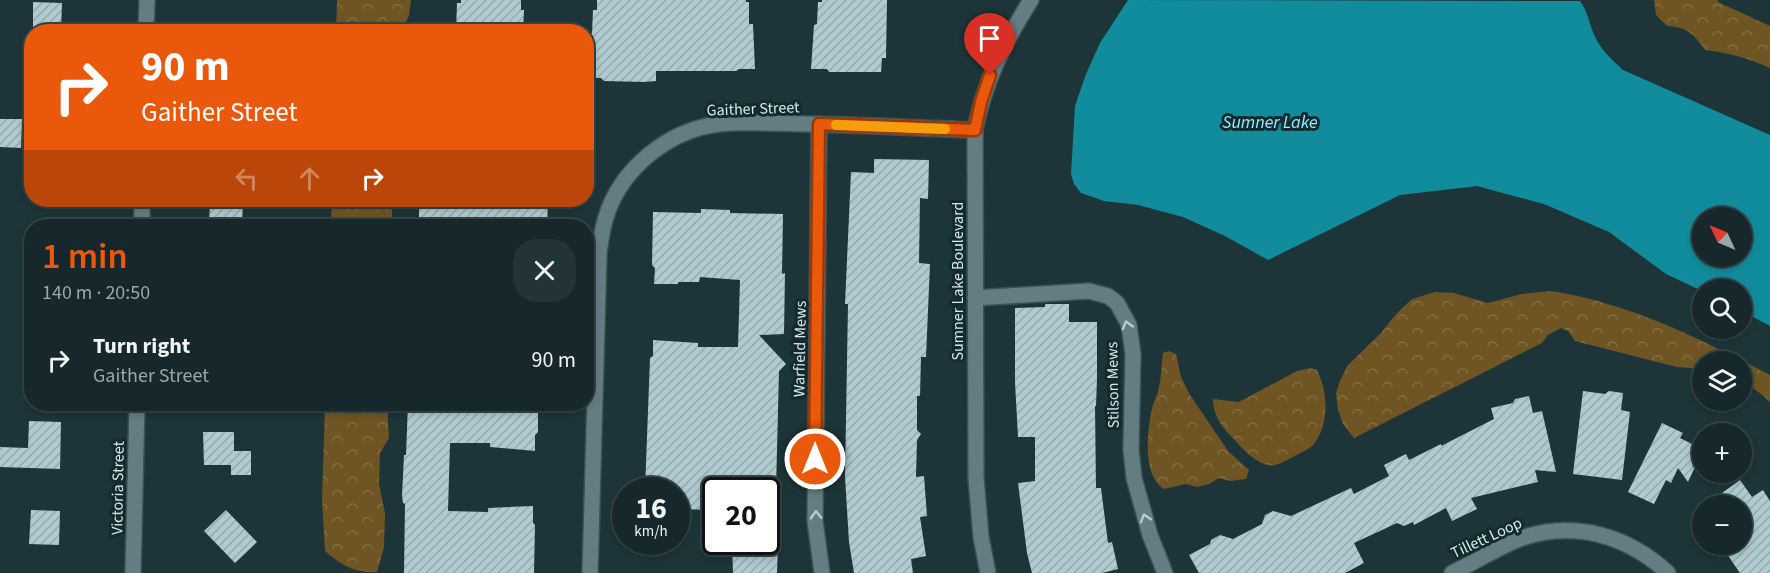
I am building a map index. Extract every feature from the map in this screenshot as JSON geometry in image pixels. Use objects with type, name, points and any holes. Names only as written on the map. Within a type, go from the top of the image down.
[{"type":"street","points":[[146,24],[147,0]]},
{"type":"street","name":"Sumner Lake Boulevard","points":[[988,573],[981,537],[976,478],[975,130],[990,75],[1013,28],[1031,0]]},
{"type":"street","name":"Gaither Street","points":[[590,573],[599,253],[606,216],[614,198],[639,164],[677,135],[721,124],[819,124],[975,130]]},
{"type":"street","name":"Warfield Mews","points":[[819,124],[815,521],[822,573]]},
{"type":"street","name":"Stilson Mews","points":[[975,298],[1089,291],[1108,296],[1117,303],[1129,325],[1133,354],[1131,450],[1134,478],[1150,535],[1165,573]]},
{"type":"street","name":"Victoria Street","points":[[133,573],[137,411]]},
{"type":"street","name":"Tillett Loop","points":[[1452,573],[1520,539],[1544,532],[1569,531],[1594,532],[1618,539],[1646,555],[1668,573]]},
{"type":"green space","points":[[337,0],[411,0],[405,24],[336,24]]},
{"type":"green space","points":[[1654,0],[1718,0],[1770,26],[1770,68],[1739,56],[1705,50],[1689,32],[1667,26],[1656,15]]},
{"type":"green space","points":[[332,207],[392,207],[392,219],[331,219]]},
{"type":"green space","points":[[1551,291],[1608,304],[1664,324],[1722,351],[1692,351],[1692,368],[1677,367],[1575,341],[1568,331],[1561,328],[1548,335],[1542,343],[1354,438],[1343,424],[1338,410],[1336,393],[1340,381],[1347,366],[1412,299],[1435,292],[1454,293],[1488,303],[1522,294]]},
{"type":"green space","points":[[1169,351],[1176,354],[1181,377],[1190,395],[1228,451],[1249,470],[1246,479],[1230,481],[1219,478],[1197,487],[1186,484],[1164,489],[1152,474],[1148,452],[1149,429],[1160,382],[1163,353]]},
{"type":"green space","points":[[1752,366],[1770,375],[1770,403],[1752,387]]},
{"type":"green space","points":[[1310,368],[1317,370],[1325,398],[1325,418],[1319,437],[1311,447],[1284,462],[1270,465],[1262,463],[1247,453],[1223,427],[1216,414],[1213,399],[1239,402],[1297,371]]},
{"type":"green space","points":[[325,411],[387,411],[389,438],[380,453],[379,484],[385,513],[384,547],[377,572],[348,567],[325,551],[322,500]]},
{"type":"water","name":"Sumner Lake","points":[[1128,0],[1580,1],[1599,43],[1623,70],[1770,135],[1770,326],[1752,316],[1752,279],[1692,279],[1692,286],[1666,274],[1609,232],[1544,204],[1477,186],[1400,195],[1268,260],[1225,236],[1183,217],[1138,205],[1104,201],[1081,193],[1074,184],[1071,174],[1075,106],[1100,43]]},
{"type":"building","points":[[461,0],[521,0],[521,10],[524,10],[523,24],[456,24],[457,3],[461,3]]},
{"type":"building","points":[[597,0],[746,0],[749,2],[749,24],[753,24],[755,69],[656,71],[656,81],[644,82],[604,81],[601,78],[594,78],[593,10],[597,10]]},
{"type":"building","points":[[822,0],[887,0],[886,58],[882,58],[881,72],[829,72],[827,69],[811,69],[814,25],[817,24],[818,2]]},
{"type":"building","points":[[33,2],[62,3],[61,24],[33,24]]},
{"type":"building","points":[[0,119],[22,119],[21,148],[0,147]]},
{"type":"building","points":[[874,159],[929,160],[928,199],[920,198],[919,263],[930,264],[926,357],[921,357],[920,396],[917,396],[917,430],[921,434],[917,440],[916,477],[924,476],[927,516],[920,517],[926,556],[911,559],[913,573],[854,573],[849,542],[845,477],[848,304],[845,304],[851,172],[874,173]]},
{"type":"building","points":[[210,207],[243,207],[242,219],[209,219]]},
{"type":"building","points":[[419,207],[548,207],[547,219],[419,219]]},
{"type":"building","points":[[701,209],[730,210],[730,213],[783,214],[784,334],[759,335],[786,364],[779,371],[776,477],[702,477],[702,510],[690,509],[690,477],[645,477],[650,358],[653,356],[653,340],[698,343],[698,347],[738,347],[740,280],[700,277],[699,282],[654,284],[653,212],[701,213]]},
{"type":"building","points":[[1045,304],[1069,304],[1069,322],[1097,322],[1096,488],[1101,488],[1108,543],[1112,542],[1118,569],[1102,573],[1032,573],[1027,553],[1018,483],[1035,481],[1035,437],[1018,437],[1015,308],[1045,307]]},
{"type":"building","points":[[1583,391],[1605,394],[1609,391],[1623,393],[1621,410],[1630,412],[1622,480],[1573,474]]},
{"type":"building","points":[[1529,396],[1533,413],[1542,411],[1556,472],[1535,470],[1538,482],[1471,498],[1477,509],[1452,521],[1446,508],[1414,525],[1413,522],[1404,526],[1397,523],[1354,543],[1364,563],[1345,573],[1199,573],[1189,555],[1210,544],[1211,540],[1220,535],[1233,539],[1262,524],[1265,515],[1273,511],[1291,516],[1351,488],[1354,494],[1389,476],[1384,465],[1406,454],[1409,460],[1441,444],[1441,446],[1494,419],[1491,408],[1513,403],[1515,399]]},
{"type":"building","points":[[408,411],[538,411],[535,451],[490,447],[490,443],[450,443],[448,511],[488,512],[488,508],[533,506],[534,573],[404,573],[405,504],[402,496],[404,455],[406,455]]},
{"type":"building","points":[[29,421],[61,422],[60,469],[0,467],[0,447],[28,448]]},
{"type":"building","points":[[1662,423],[1683,433],[1680,438],[1692,444],[1692,473],[1688,482],[1678,468],[1671,483],[1666,480],[1654,504],[1628,492]]},
{"type":"building","points":[[203,432],[234,432],[234,451],[251,451],[251,475],[231,475],[231,465],[204,465]]},
{"type":"building","points":[[1736,483],[1742,483],[1751,495],[1719,495]]},
{"type":"building","points":[[1763,490],[1770,501],[1770,573],[1740,573],[1728,555],[1752,555],[1752,497]]},
{"type":"building","points":[[31,510],[60,511],[59,545],[29,544]]},
{"type":"building","points":[[226,510],[257,542],[235,563],[204,531]]},
{"type":"building","points":[[732,555],[778,555],[777,573],[733,573]]},
{"type":"slow traffic","points":[[836,125],[945,129]]},
{"type":"route","points":[[815,459],[819,124],[975,130],[990,75]]}]
